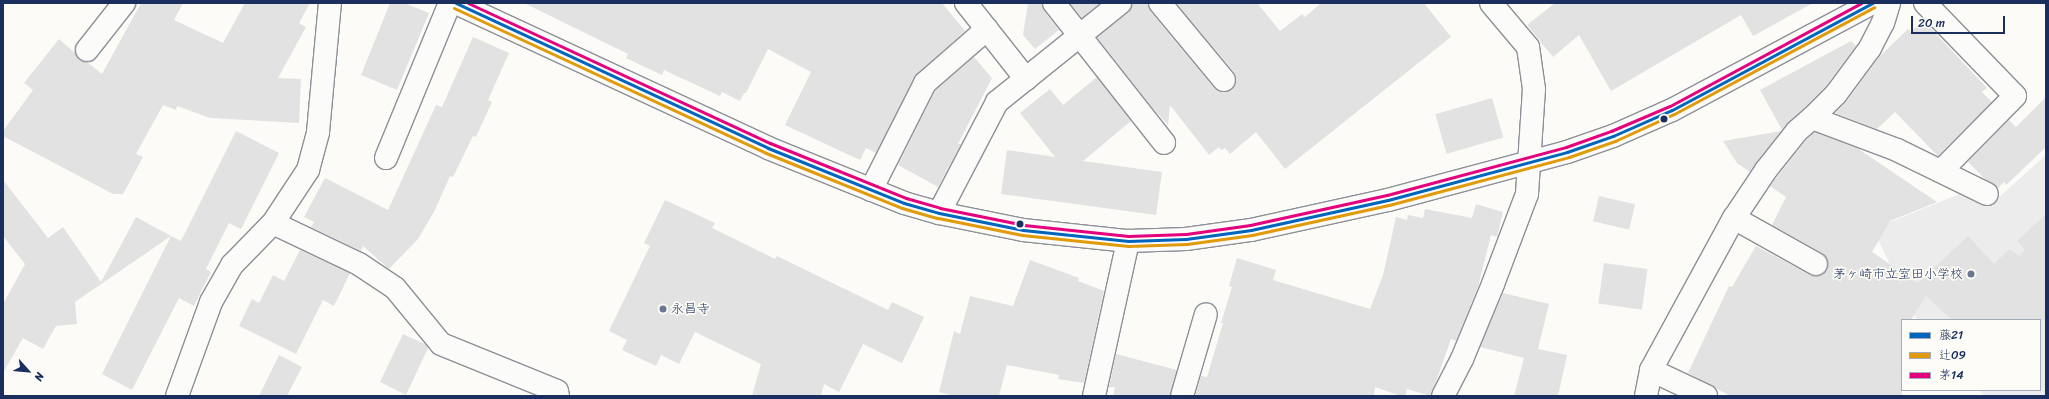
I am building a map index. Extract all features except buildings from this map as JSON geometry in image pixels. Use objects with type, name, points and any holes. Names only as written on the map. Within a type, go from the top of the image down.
[{"type":"street","points":[[87,50],[124,3]]},
{"type":"street","points":[[177,396],[211,302],[232,264],[273,223],[308,170],[318,132],[330,3]]},
{"type":"street","points":[[386,158],[450,3]]},
{"type":"street","points":[[456,3],[761,144],[872,190],[939,214],[1023,230],[1128,241],[1186,239],[1251,230],[1388,200],[1567,152],[1606,138],[1672,110],[1872,3]]},
{"type":"street","points":[[966,3],[1026,79]]},
{"type":"street","points":[[1054,3],[1164,142]]},
{"type":"street","points":[[939,214],[997,102],[1120,3]]},
{"type":"street","points":[[1160,3],[1224,80]]},
{"type":"street","points":[[1443,396],[1462,359],[1527,194],[1534,90],[1528,47],[1491,3]]},
{"type":"street","points":[[1646,396],[1651,370],[1734,218],[1766,170],[1797,130],[1812,118],[1836,94],[1870,48],[1883,23],[1889,3]]},
{"type":"street","points":[[1925,3],[2015,96],[1941,171]]},
{"type":"street","points":[[872,190],[925,83],[987,29]]},
{"type":"street","points":[[1812,118],[1897,150],[1987,194]]},
{"type":"street","points":[[1734,218],[1816,264]]},
{"type":"street","points":[[273,223],[359,264],[395,288],[441,344],[557,391],[558,396]]},
{"type":"street","points":[[1094,396],[1128,241]]},
{"type":"street","points":[[1182,396],[1206,314]]},
{"type":"street","points":[[1651,370],[1706,396]]},
{"type":"shaded area","name":"茅ヶ崎市立室田小学校","points":[[2046,155],[2046,396],[1984,396],[1980,391],[2041,391],[2041,319],[1917,319],[1873,229],[1962,193],[1976,202],[1996,200]]},
{"type":"transit line","name":"藤21","points":[[456,3],[768,148],[904,203],[939,213],[1023,230],[1128,241],[1186,239],[1251,230],[1388,200],[1567,152],[1613,136],[1672,110],[1872,3]]},
{"type":"transit line","name":"茅14","points":[[468,3],[770,143],[906,198],[940,208],[1024,225],[1128,236],[1186,234],[1250,225],[1387,195],[1566,147],[1611,131],[1670,106],[1861,3]]},
{"type":"transit line","name":"辻09","points":[[454,8],[766,153],[902,208],[938,218],[1022,235],[1128,246],[1187,244],[1252,235],[1389,205],[1569,157],[1615,141],[1674,114],[1874,7]]},
{"type":"place","name":"茅ヶ崎市立室田小学校","points":[[1971,274]]},
{"type":"place","name":"永昌寺","points":[[663,309]]}]
